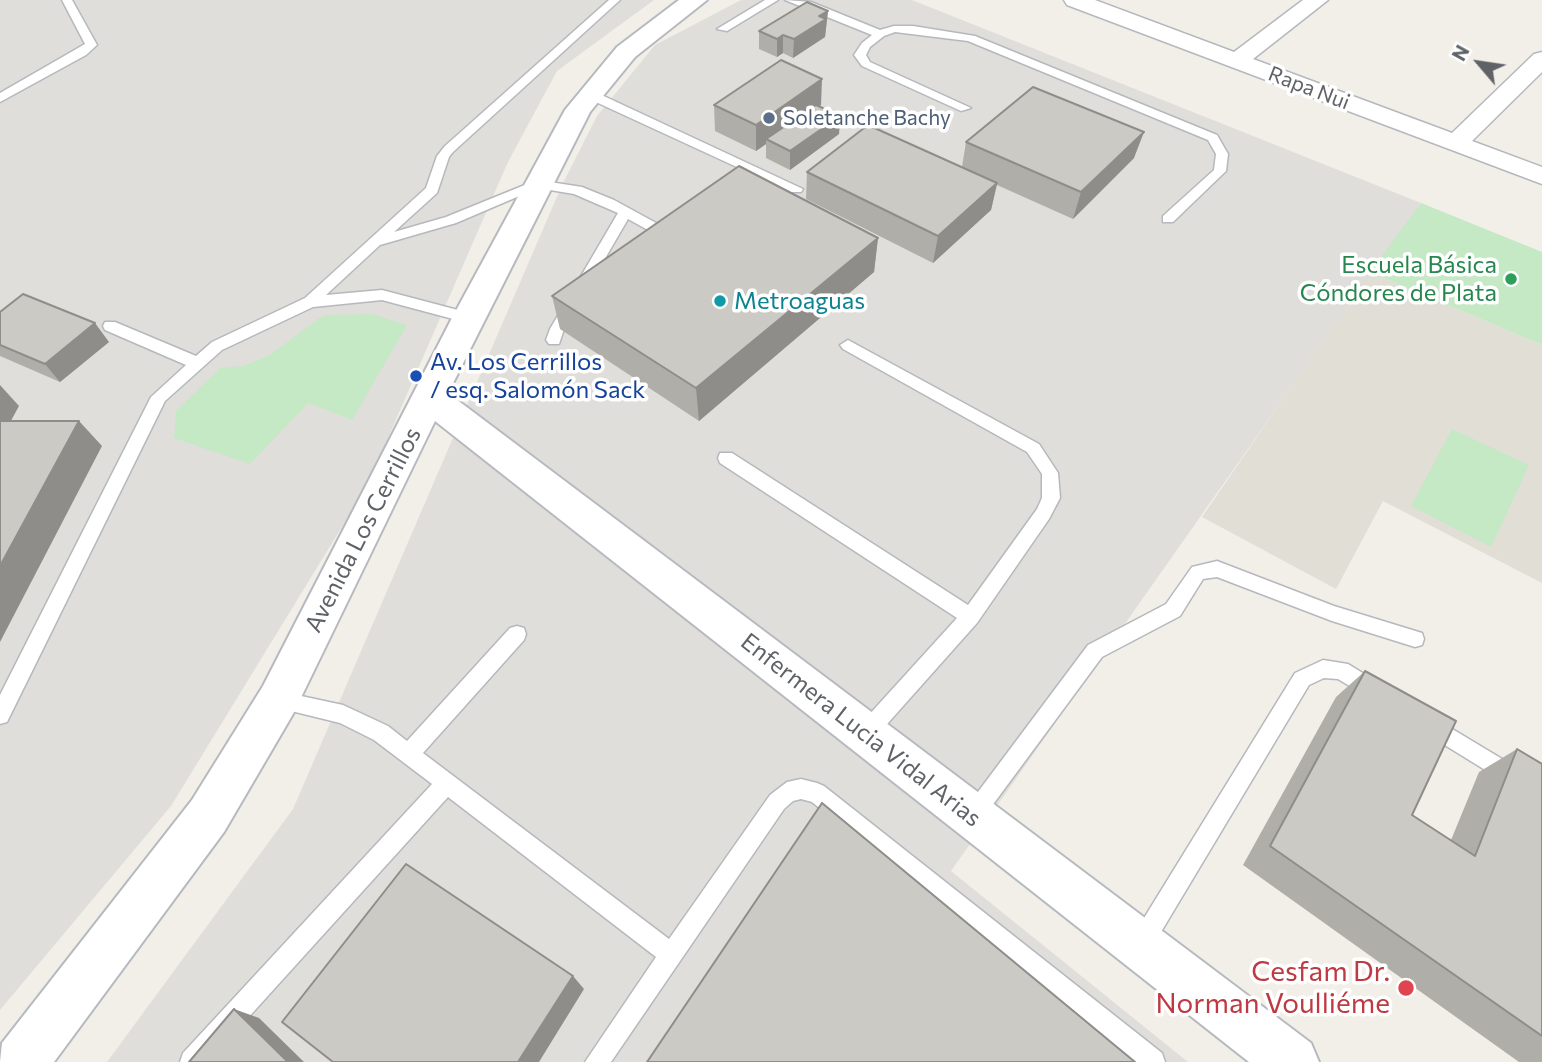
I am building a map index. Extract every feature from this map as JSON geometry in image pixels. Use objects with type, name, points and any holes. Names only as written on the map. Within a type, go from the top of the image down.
[{"type":"street","name":"Avenida Los Cerrillos","points":[[21,1062],[176,861],[215,805],[278,700],[468,318],[567,127],[589,94],[634,44],[695,0]]},
{"type":"street","name":"Rapa Nui","points":[[1075,0],[1542,176]]},
{"type":"street","points":[[1236,61],[1317,0]]},
{"type":"street","points":[[1456,143],[1542,59]]},
{"type":"street","name":"Enfermera Lucia Vidal Arias","points":[[430,398],[1292,1062]]},
{"type":"lane","points":[[0,98],[82,53],[91,45],[67,0]]},
{"type":"lane","points":[[0,715],[150,410],[159,397],[228,339],[310,302],[432,190],[446,153],[615,0]]},
{"type":"lane","points":[[723,29],[773,0]]},
{"type":"lane","points":[[790,0],[805,2],[880,34]]},
{"type":"lane","points":[[965,108],[866,64],[860,55],[880,34],[894,29],[913,29],[971,38],[1213,138],[1222,154],[1220,171],[1168,219]]},
{"type":"lane","points":[[589,94],[796,190]]},
{"type":"lane","points":[[377,242],[451,220],[537,184],[577,190],[677,240]]},
{"type":"lane","points":[[554,340],[557,329],[625,212]]},
{"type":"lane","points":[[310,302],[382,295],[468,318]]},
{"type":"lane","points":[[110,326],[197,363]]},
{"type":"lane","points":[[848,345],[1033,448],[1050,473],[1051,498],[1043,514],[970,617],[865,734]]},
{"type":"lane","points":[[726,458],[970,617]]},
{"type":"lane","points":[[972,816],[1095,651],[1173,610],[1198,572],[1217,569],[1332,613],[1415,639]]},
{"type":"lane","points":[[409,754],[517,634]]},
{"type":"lane","points":[[1140,945],[1302,679],[1323,669],[1341,670],[1542,794]]},
{"type":"lane","points":[[278,700],[343,714],[381,733],[670,954]]},
{"type":"lane","points":[[192,1062],[447,783]]},
{"type":"lane","points":[[597,1062],[778,802],[787,792],[801,789],[817,793],[1153,1062]]},
{"type":"shaded area","points":[[0,0],[654,0],[557,71],[508,162],[367,486],[171,806],[0,1010]]},
{"type":"shaded area","points":[[741,0],[912,0],[1421,203],[951,871],[1188,1062],[107,1062],[293,809],[562,185],[597,116],[655,45]]},
{"type":"shaded area","name":"Escuela Básica Cóndores de Plata","points":[[1370,272],[1542,345],[1542,583],[1383,501],[1336,589],[1202,517]]},
{"type":"green space","name":"Escuela Básica Cóndores de Plata","points":[[1421,203],[1542,252],[1542,345],[1370,272]]},
{"type":"green space","points":[[372,314],[407,325],[352,420],[308,403],[250,464],[174,438],[176,411],[220,368],[243,366],[270,355],[324,315]]},
{"type":"green space","points":[[1452,429],[1529,465],[1491,547],[1411,506]]},
{"type":"building","points":[[807,2],[828,11],[819,16],[826,19],[794,39],[783,35],[777,39],[759,31]]},
{"type":"building","points":[[781,60],[822,79],[756,125],[714,105]]},
{"type":"building","points":[[1033,87],[1144,132],[1081,192],[966,142]]},
{"type":"building","points":[[816,105],[840,116],[790,151],[766,139]]},
{"type":"building","points":[[868,125],[997,183],[938,236],[807,172]]},
{"type":"building","name":"Metroaguas","points":[[739,166],[878,238],[696,388],[552,296]]},
{"type":"building","points":[[23,294],[95,323],[45,364],[0,345],[0,312]]},
{"type":"building","points":[[0,421],[79,421],[0,566]]},
{"type":"building","points":[[1365,671],[1456,721],[1412,815],[1475,856],[1517,749],[1542,764],[1542,1036],[1270,846]]},
{"type":"building","points":[[822,803],[1135,1062],[647,1062]]},
{"type":"building","points":[[406,864],[573,976],[518,1062],[333,1062],[282,1022]]},
{"type":"building","points":[[234,1009],[288,1062],[189,1062]]},
{"type":"place","name":"Soletanche Bachy","points":[[769,118]]},
{"type":"place","name":"Escuela Básica Cóndores de Plata","points":[[1511,279]]},
{"type":"place","name":"Metroaguas","points":[[720,301]]},
{"type":"place","name":"Av. Los Cerrillos / esq. Salomón Sack","points":[[416,376]]},
{"type":"place","name":"Cesfam Dr. Norman Voulliéme","points":[[1406,988]]}]
